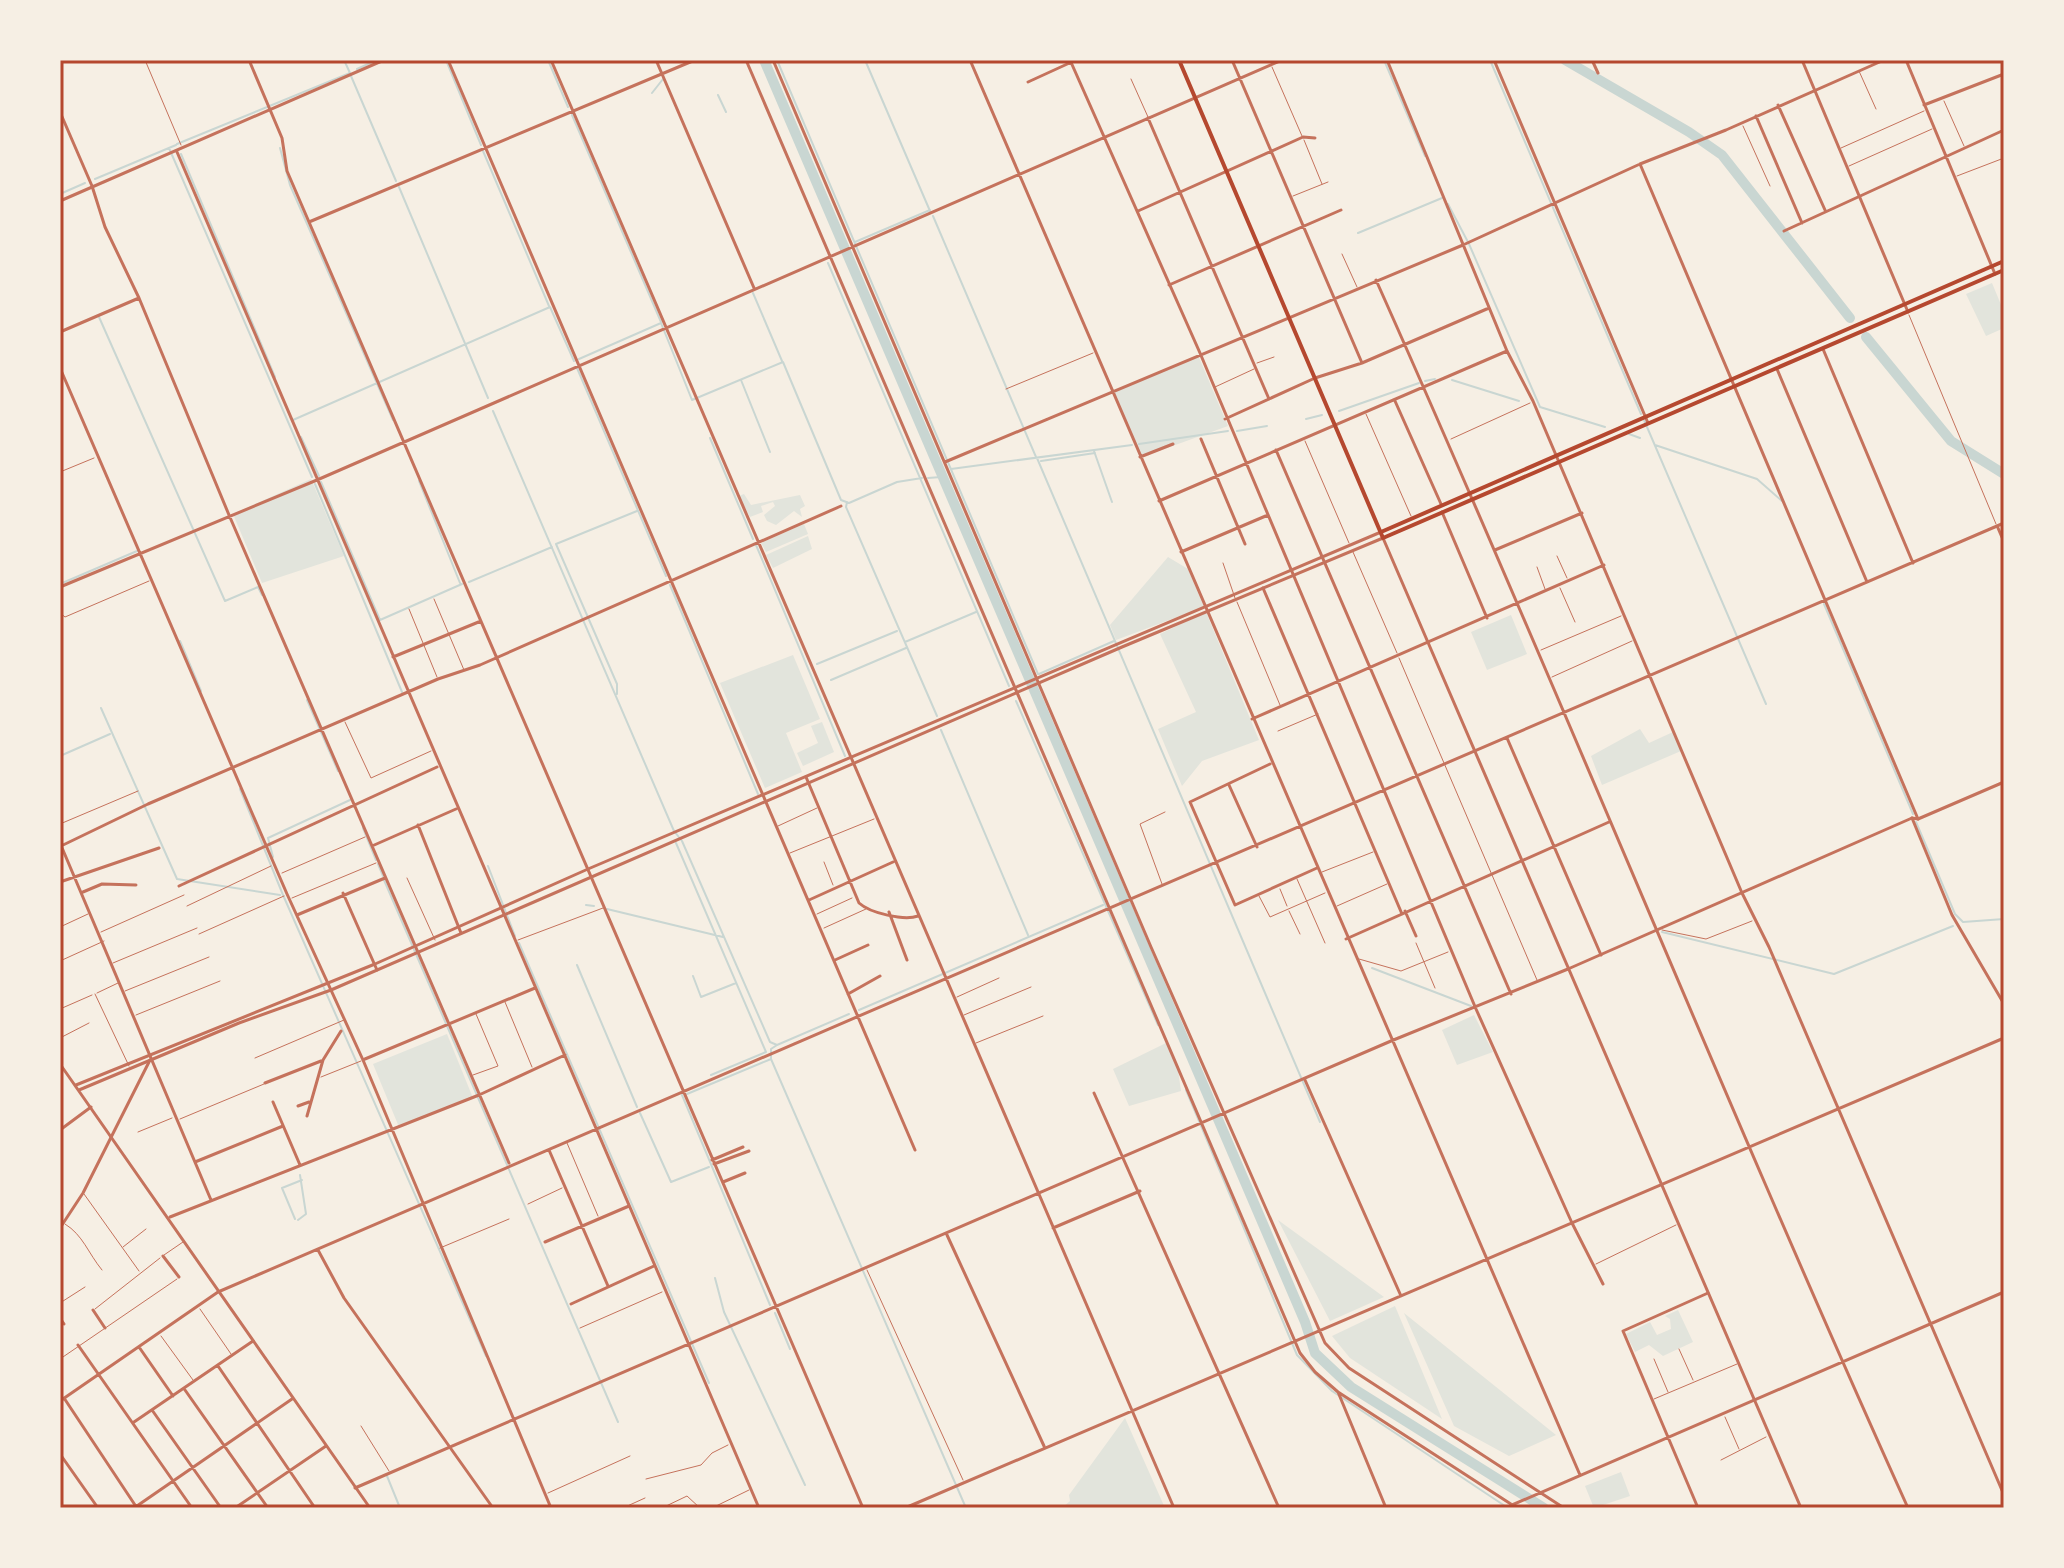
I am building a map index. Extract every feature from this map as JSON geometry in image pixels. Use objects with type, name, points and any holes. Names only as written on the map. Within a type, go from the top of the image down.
[{"type":"main road","points":[[1179,60],[1382,535]]},
{"type":"main road","points":[[1382,535],[1441,505],[1472,495],[1645,416],[2004,261]]},
{"type":"main road","points":[[1557,458],[1777,369],[2004,270]]},
{"type":"main road","points":[[1382,535],[1442,512],[1472,495]]},
{"type":"street","points":[[249,60],[282,138],[287,171],[863,1508]]},
{"type":"street","points":[[60,201],[384,60]]},
{"type":"street","points":[[448,60],[915,1150]]},
{"type":"street","points":[[551,60],[851,764],[1174,1508]]},
{"type":"street","points":[[656,60],[754,288]]},
{"type":"street","points":[[309,222],[695,60]]},
{"type":"street","points":[[746,60],[1016,694],[1297,1340],[1315,1372],[1338,1392],[1517,1508]]},
{"type":"street","points":[[773,60],[1319,1332],[1333,1354],[1349,1368],[1564,1508]]},
{"type":"street","points":[[970,60],[1354,958],[1580,1475]]},
{"type":"street","points":[[1028,82],[1076,60]]},
{"type":"street","points":[[1232,60],[1362,363]]},
{"type":"street","points":[[60,587],[317,480],[1282,60]]},
{"type":"street","points":[[1387,60],[1507,351],[1533,401],[1637,639],[1742,893],[1757,919],[2004,1495]]},
{"type":"street","points":[[1494,60],[1648,423]]},
{"type":"street","points":[[1592,60],[1598,73]]},
{"type":"street","points":[[1802,60],[1908,312]]},
{"type":"street","points":[[945,462],[1200,353],[1358,290],[1553,202],[1884,60]]},
{"type":"street","points":[[1906,60],[1995,274]]},
{"type":"street","points":[[1070,61],[1200,353],[1225,419],[1454,949],[1476,1009],[1572,1223],[1603,1284]]},
{"type":"street","points":[[1925,108],[2004,74]]},
{"type":"street","points":[[1778,105],[1825,210]]},
{"type":"street","points":[[60,112],[92,186],[105,227],[139,298],[229,515],[509,1164]]},
{"type":"street","points":[[1756,116],[1802,223]]},
{"type":"street","points":[[1148,118],[1269,399]]},
{"type":"street","points":[[1784,231],[2004,130]]},
{"type":"street","points":[[1138,211],[1303,137],[1315,138]]},
{"type":"street","points":[[176,150],[406,692],[759,1508]]},
{"type":"street","points":[[1640,164],[1918,819]]},
{"type":"street","points":[[1169,285],[1341,210]]},
{"type":"street","points":[[1376,280],[1539,651],[1747,1146],[1908,1508]]},
{"type":"street","points":[[60,332],[139,298]]},
{"type":"street","points":[[1225,419],[1315,378],[1362,363],[1489,308]]},
{"type":"street","points":[[1823,349],[1913,563]]},
{"type":"street","points":[[1159,501],[1507,351]]},
{"type":"street","points":[[60,368],[287,894],[363,1060],[551,1508]]},
{"type":"street","points":[[1777,369],[1867,582]]},
{"type":"street","points":[[1395,400],[1487,618]]},
{"type":"street","points":[[1201,439],[1245,544]]},
{"type":"street","points":[[1140,457],[1173,444]]},
{"type":"street","points":[[1276,450],[1511,994]]},
{"type":"street","points":[[211,1200],[104,941],[60,845],[233,767],[406,692],[497,657],[841,506]]},
{"type":"street","points":[[1495,550],[1582,513]]},
{"type":"street","points":[[1181,552],[1268,515]]},
{"type":"street","points":[[292,1399],[136,1507],[62,1399],[218,1292],[1108,907],[1217,865],[1418,774],[2004,523]]},
{"type":"street","points":[[1997,526],[2004,542]]},
{"type":"street","points":[[60,1228],[61,1221],[83,1193],[151,1058],[327,982],[504,916],[764,799],[849,757],[1014,687],[1038,681],[1206,612],[1350,545],[1382,535]]},
{"type":"street","points":[[77,1087],[331,990],[377,970],[434,937],[588,869],[808,784],[1016,694],[1038,681],[1204,607],[1264,590],[1382,535]]},
{"type":"street","points":[[1382,535],[1676,1225],[1801,1508]]},
{"type":"street","points":[[1252,719],[1604,565]]},
{"type":"street","points":[[1262,584],[1389,883],[1416,936]]},
{"type":"street","points":[[393,657],[481,621]]},
{"type":"street","points":[[1507,737],[1601,955]]},
{"type":"street","points":[[1271,764],[1190,802],[1217,865],[1235,905],[1296,877],[1318,871]]},
{"type":"street","points":[[179,886],[439,767]]},
{"type":"street","points":[[805,777],[849,881],[866,909],[889,912],[908,920],[918,916]]},
{"type":"street","points":[[355,1488],[1391,1041],[1538,983],[1912,818],[1918,819],[2004,782]]},
{"type":"street","points":[[1229,783],[1257,847]]},
{"type":"street","points":[[372,846],[457,809]]},
{"type":"street","points":[[1912,818],[1952,915],[2004,1004]]},
{"type":"street","points":[[1346,939],[1609,822]]},
{"type":"street","points":[[418,825],[461,933]]},
{"type":"street","points":[[60,884],[159,848]]},
{"type":"street","points":[[809,900],[894,861]]},
{"type":"street","points":[[297,915],[343,893],[385,878]]},
{"type":"street","points":[[83,892],[102,884],[136,885]]},
{"type":"street","points":[[343,893],[377,970]]},
{"type":"street","points":[[889,912],[907,960]]},
{"type":"street","points":[[834,961],[868,945]]},
{"type":"street","points":[[848,994],[880,976]]},
{"type":"street","points":[[363,1060],[535,988]]},
{"type":"street","points":[[307,1116],[315,1079],[341,1031]]},
{"type":"street","points":[[905,1508],[2004,1038]]},
{"type":"street","points":[[170,1217],[479,1095],[565,1055]]},
{"type":"street","points":[[265,1083],[323,1060]]},
{"type":"street","points":[[60,1064],[170,1217],[218,1292],[370,1508]]},
{"type":"street","points":[[1304,1079],[1401,1296]]},
{"type":"street","points":[[1094,1093],[1125,1156],[1279,1508]]},
{"type":"street","points":[[273,1102],[300,1165]]},
{"type":"street","points":[[298,1106],[309,1102]]},
{"type":"street","points":[[60,1130],[91,1107]]},
{"type":"street","points":[[195,1162],[283,1126]]},
{"type":"street","points":[[713,1162],[743,1147]]},
{"type":"street","points":[[549,1150],[608,1286]]},
{"type":"street","points":[[713,1162],[749,1151]]},
{"type":"street","points":[[722,1182],[745,1173]]},
{"type":"street","points":[[1053,1228],[1140,1191]]},
{"type":"street","points":[[545,1242],[629,1206]]},
{"type":"street","points":[[947,1235],[1045,1448]]},
{"type":"street","points":[[318,1249],[344,1298],[493,1508]]},
{"type":"street","points":[[163,1256],[179,1277]]},
{"type":"street","points":[[571,1304],[654,1266]]},
{"type":"street","points":[[1505,1508],[2004,1292]]},
{"type":"street","points":[[1698,1508],[1623,1331],[1708,1293]]},
{"type":"street","points":[[93,1310],[105,1328]]},
{"type":"street","points":[[60,1318],[64,1324]]},
{"type":"street","points":[[134,1423],[253,1341]]},
{"type":"street","points":[[78,1345],[192,1508]]},
{"type":"street","points":[[139,1347],[173,1396]]},
{"type":"street","points":[[218,1366],[315,1508]]},
{"type":"street","points":[[184,1390],[268,1508]]},
{"type":"street","points":[[1338,1392],[1386,1508]]},
{"type":"street","points":[[152,1410],[221,1508]]},
{"type":"street","points":[[235,1508],[326,1446]]},
{"type":"street","points":[[60,1454],[98,1508]]},
{"type":"lane","points":[[145,60],[182,148]]},
{"type":"lane","points":[[1271,65],[1322,184]]},
{"type":"lane","points":[[1859,71],[1876,109]]},
{"type":"lane","points":[[1131,79],[1148,118]]},
{"type":"lane","points":[[1944,101],[1965,149]]},
{"type":"lane","points":[[1839,150],[1925,108]]},
{"type":"lane","points":[[1742,123],[1770,186]]},
{"type":"lane","points":[[1847,167],[1934,128]]},
{"type":"lane","points":[[1954,177],[2004,158]]},
{"type":"lane","points":[[1290,197],[1328,182]]},
{"type":"lane","points":[[1342,254],[1358,290]]},
{"type":"lane","points":[[1908,312],[1997,526]]},
{"type":"lane","points":[[1006,389],[1095,352]]},
{"type":"lane","points":[[1214,388],[1274,357]]},
{"type":"lane","points":[[1448,440],[1533,401]]},
{"type":"lane","points":[[1365,412],[1412,518]]},
{"type":"lane","points":[[1304,440],[1350,545]]},
{"type":"lane","points":[[60,472],[98,456]]},
{"type":"lane","points":[[1352,551],[1538,983]]},
{"type":"lane","points":[[1557,556],[1568,581]]},
{"type":"lane","points":[[1223,563],[1281,707]]},
{"type":"lane","points":[[1537,567],[1546,592]]},
{"type":"lane","points":[[61,613],[65,617],[151,580]]},
{"type":"lane","points":[[1559,586],[1575,622]]},
{"type":"lane","points":[[434,599],[464,670]]},
{"type":"lane","points":[[409,609],[438,679]]},
{"type":"lane","points":[[1539,651],[1626,614]]},
{"type":"lane","points":[[1550,678],[1637,639]]},
{"type":"lane","points":[[1278,731],[1318,714]]},
{"type":"lane","points":[[344,720],[371,778],[433,750]]},
{"type":"lane","points":[[60,824],[138,791]]},
{"type":"lane","points":[[776,827],[819,807]]},
{"type":"lane","points":[[1163,886],[1140,824],[1165,812]]},
{"type":"lane","points":[[788,854],[876,818]]},
{"type":"lane","points":[[279,874],[367,835]]},
{"type":"lane","points":[[1318,871],[1376,851]]},
{"type":"lane","points":[[290,899],[378,862]]},
{"type":"lane","points":[[824,862],[834,888]]},
{"type":"lane","points":[[187,906],[275,864]]},
{"type":"lane","points":[[1296,877],[1325,943]]},
{"type":"lane","points":[[407,878],[436,943]]},
{"type":"lane","points":[[1333,908],[1389,883]]},
{"type":"lane","points":[[1278,885],[1300,934]]},
{"type":"lane","points":[[1258,894],[1270,917],[1327,892]]},
{"type":"lane","points":[[199,934],[287,894]]},
{"type":"lane","points":[[98,933],[184,895]]},
{"type":"lane","points":[[815,915],[856,896]]},
{"type":"lane","points":[[515,941],[604,907]]},
{"type":"lane","points":[[821,929],[866,909]]},
{"type":"lane","points":[[60,927],[90,913]]},
{"type":"lane","points":[[1655,929],[1706,939],[1757,919]]},
{"type":"lane","points":[[113,963],[197,928]]},
{"type":"lane","points":[[60,961],[104,941]]},
{"type":"lane","points":[[1416,943],[1435,988]]},
{"type":"lane","points":[[1354,958],[1401,971],[1425,964],[1454,949]]},
{"type":"lane","points":[[125,991],[209,957]]},
{"type":"lane","points":[[954,998],[999,978]]},
{"type":"lane","points":[[134,1016],[220,981]]},
{"type":"lane","points":[[60,1009],[120,982]]},
{"type":"lane","points":[[962,1016],[1031,987]]},
{"type":"lane","points":[[95,994],[129,1066]]},
{"type":"lane","points":[[505,1001],[533,1070]]},
{"type":"lane","points":[[471,1076],[498,1066],[476,1014]]},
{"type":"lane","points":[[973,1044],[1043,1016]]},
{"type":"lane","points":[[255,1058],[345,1020]]},
{"type":"lane","points":[[60,1038],[89,1023]]},
{"type":"lane","points":[[315,1079],[363,1060]]},
{"type":"lane","points":[[138,1132],[265,1083]]},
{"type":"lane","points":[[566,1142],[599,1218]]},
{"type":"lane","points":[[528,1204],[564,1187]]},
{"type":"lane","points":[[83,1193],[140,1273]]},
{"type":"lane","points":[[440,1248],[509,1219]]},
{"type":"lane","points":[[61,1221],[80,1233],[90,1255],[102,1270]]},
{"type":"lane","points":[[1594,1265],[1676,1225]]},
{"type":"lane","points":[[122,1247],[146,1229]]},
{"type":"lane","points":[[93,1310],[185,1241]]},
{"type":"lane","points":[[864,1270],[965,1482]]},
{"type":"lane","points":[[60,1359],[179,1277]]},
{"type":"lane","points":[[60,1303],[85,1287]]},
{"type":"lane","points":[[580,1328],[665,1291]]},
{"type":"lane","points":[[198,1307],[233,1356]]},
{"type":"lane","points":[[159,1332],[195,1382]]},
{"type":"lane","points":[[1679,1349],[1694,1382]]},
{"type":"lane","points":[[1654,1359],[1669,1394]]},
{"type":"lane","points":[[1651,1400],[1737,1363]]},
{"type":"lane","points":[[1723,1412],[1740,1451]]},
{"type":"lane","points":[[361,1426],[391,1474]]},
{"type":"lane","points":[[1721,1460],[1768,1435]]},
{"type":"lane","points":[[646,1479],[701,1465],[712,1453],[731,1444]]},
{"type":"lane","points":[[546,1494],[630,1456]]},
{"type":"lane","points":[[712,1508],[750,1489]]},
{"type":"lane","points":[[662,1508],[687,1496],[700,1508]]},
{"type":"lane","points":[[623,1508],[645,1498]]},
{"type":"shaded area","points":[[1992,283],[2004,312],[2004,328],[1986,336],[1966,294]]},
{"type":"shaded area","points":[[1198,355],[1228,426],[1142,457],[1112,392]]},
{"type":"shaded area","points":[[311,479],[344,556],[262,583],[233,514]]},
{"type":"shaded area","points":[[744,494],[751,505],[800,495],[805,506],[800,509],[802,517],[794,511],[776,525],[767,521],[764,515],[775,506],[773,502],[761,506],[763,512],[750,517],[739,496]]},
{"type":"shaded area","points":[[804,524],[808,534],[766,552],[761,543]]},
{"type":"shaded area","points":[[808,536],[812,549],[773,568],[766,555]]},
{"type":"shaded area","points":[[1168,557],[1188,569],[1204,607],[1116,640],[1110,625]]},
{"type":"shaded area","points":[[1206,612],[1259,740],[1202,761],[1182,786],[1158,729],[1196,712],[1160,634]]},
{"type":"shaded area","points":[[1511,615],[1527,654],[1487,670],[1471,632]]},
{"type":"shaded area","points":[[793,655],[820,719],[786,733],[802,772],[765,788],[720,683]]},
{"type":"shaded area","points":[[822,722],[834,752],[803,766],[797,753],[818,743],[811,726]]},
{"type":"shaded area","points":[[1640,729],[1649,743],[1673,732],[1681,751],[1602,785],[1591,756]]},
{"type":"shaded area","points":[[1474,1015],[1493,1052],[1457,1065],[1442,1030]]},
{"type":"shaded area","points":[[447,1034],[473,1098],[399,1127],[373,1064]]},
{"type":"shaded area","points":[[1166,1043],[1178,1070],[1181,1091],[1129,1106],[1113,1069]]},
{"type":"shaded area","points":[[1278,1220],[1384,1297],[1330,1321]]},
{"type":"shaded area","points":[[1395,1306],[1442,1419],[1350,1358],[1332,1336]]},
{"type":"shaded area","points":[[1678,1310],[1693,1342],[1663,1356],[1649,1345],[1635,1352],[1626,1334],[1650,1322],[1657,1335],[1671,1329],[1670,1319],[1665,1316]]},
{"type":"shaded area","points":[[1404,1313],[1556,1435],[1509,1456],[1454,1426]]},
{"type":"shaded area","points":[[1125,1418],[1165,1508],[1062,1508],[1070,1501],[1069,1495]]},
{"type":"shaded area","points":[[1621,1472],[1630,1496],[1594,1508],[1585,1486]]},
{"type":"waterway","points":[[344,60],[350,73]]},
{"type":"waterway","points":[[357,69],[377,60]]},
{"type":"waterway","points":[[446,60],[481,145]]},
{"type":"waterway","points":[[548,60],[568,107]]},
{"type":"waterway","points":[[764,60],[1305,1322],[1315,1353],[1351,1387],[1544,1508]]},
{"type":"waterway","points":[[777,60],[1038,674]]},
{"type":"waterway","points":[[865,60],[930,211]]},
{"type":"waterway","points":[[1384,60],[1425,156]]},
{"type":"waterway","points":[[1490,60],[1641,414]]},
{"type":"waterway","points":[[1565,60],[1689,132],[1722,155],[1850,318]]},
{"type":"waterway","points":[[177,144],[350,73]]},
{"type":"waterway","points":[[351,76],[396,181]]},
{"type":"waterway","points":[[652,93],[663,79]]},
{"type":"waterway","points":[[718,95],[726,112]]},
{"type":"waterway","points":[[572,115],[661,322]]},
{"type":"waterway","points":[[95,179],[176,145]]},
{"type":"waterway","points":[[169,148],[312,477]]},
{"type":"waterway","points":[[280,148],[290,185],[393,420]]},
{"type":"waterway","points":[[483,151],[549,306]]},
{"type":"waterway","points":[[181,154],[275,377]]},
{"type":"waterway","points":[[60,194],[85,183]]},
{"type":"waterway","points":[[399,187],[488,398]]},
{"type":"waterway","points":[[1358,233],[1442,198]]},
{"type":"waterway","points":[[1448,204],[1469,244],[1540,407],[1605,427]]},
{"type":"waterway","points":[[855,242],[930,210]]},
{"type":"waterway","points":[[933,216],[1036,457]]},
{"type":"waterway","points":[[828,263],[1009,686]]},
{"type":"waterway","points":[[753,293],[782,361]]},
{"type":"waterway","points":[[293,420],[550,307],[574,361]]},
{"type":"waterway","points":[[99,317],[225,601],[258,587],[262,595]]},
{"type":"waterway","points":[[579,359],[661,323],[692,400],[783,362],[841,500],[849,503],[897,482],[922,478]]},
{"type":"waterway","points":[[1866,337],[1951,441],[2004,474]]},
{"type":"waterway","points":[[577,368],[666,576]]},
{"type":"waterway","points":[[1425,381],[1435,379]]},
{"type":"waterway","points":[[741,380],[770,452]]},
{"type":"waterway","points":[[1452,380],[1519,401]]},
{"type":"waterway","points":[[1339,411],[1419,383]]},
{"type":"waterway","points":[[493,411],[674,831],[682,841],[770,1042],[777,1045]]},
{"type":"waterway","points":[[1306,419],[1322,415]]},
{"type":"waterway","points":[[1644,420],[1766,704]]},
{"type":"waterway","points":[[1237,431],[1267,426]]},
{"type":"waterway","points":[[1139,444],[1228,431]]},
{"type":"waterway","points":[[1629,434],[1640,438]]},
{"type":"waterway","points":[[301,437],[319,476]]},
{"type":"waterway","points":[[710,438],[753,539]]},
{"type":"waterway","points":[[951,469],[1132,445]]},
{"type":"waterway","points":[[1655,445],[1757,479],[1782,501]]},
{"type":"waterway","points":[[1094,451],[1112,502]]},
{"type":"waterway","points":[[1041,461],[1095,453]]},
{"type":"waterway","points":[[1037,458],[1320,1122]]},
{"type":"waterway","points":[[938,472],[942,471]]},
{"type":"waterway","points":[[928,478],[941,477]]},
{"type":"waterway","points":[[419,481],[460,583]]},
{"type":"waterway","points":[[321,482],[380,620],[462,584]]},
{"type":"waterway","points":[[315,484],[402,692]]},
{"type":"waterway","points":[[847,502],[846,507],[937,716]]},
{"type":"waterway","points":[[617,694],[617,684],[556,544],[637,511]]},
{"type":"waterway","points":[[756,545],[845,756]]},
{"type":"waterway","points":[[469,582],[552,547]]},
{"type":"waterway","points":[[60,584],[137,551]]},
{"type":"waterway","points":[[670,585],[758,794]]},
{"type":"waterway","points":[[1824,604],[1913,814]]},
{"type":"waterway","points":[[905,642],[976,612]]},
{"type":"waterway","points":[[817,664],[897,631]]},
{"type":"waterway","points":[[180,641],[201,691]]},
{"type":"waterway","points":[[1039,674],[1114,641]]},
{"type":"waterway","points":[[831,680],[906,648]]},
{"type":"waterway","points":[[307,700],[338,771]]},
{"type":"waterway","points":[[1016,701],[1158,1025]]},
{"type":"waterway","points":[[101,708],[177,879],[280,895]]},
{"type":"waterway","points":[[941,730],[1028,935]]},
{"type":"waterway","points":[[60,756],[110,734]]},
{"type":"waterway","points":[[240,789],[283,895],[486,1356]]},
{"type":"waterway","points":[[273,857],[268,838],[350,800]]},
{"type":"waterway","points":[[1916,822],[1955,914],[1963,922],[2004,919]]},
{"type":"waterway","points":[[363,828],[376,860]]},
{"type":"waterway","points":[[676,843],[766,1052],[711,1075]]},
{"type":"waterway","points":[[378,864],[383,876]]},
{"type":"waterway","points":[[488,866],[515,936]]},
{"type":"waterway","points":[[384,880],[618,1422]]},
{"type":"waterway","points":[[586,905],[594,906]]},
{"type":"waterway","points":[[859,1010],[1103,905]]},
{"type":"waterway","points":[[607,909],[723,937]]},
{"type":"waterway","points":[[1662,932],[1834,974],[1953,926]]},
{"type":"waterway","points":[[519,943],[709,1383]]},
{"type":"waterway","points":[[577,965],[637,1107]]},
{"type":"waterway","points":[[1372,968],[1471,1006]]},
{"type":"waterway","points":[[693,976],[701,997],[736,983]]},
{"type":"waterway","points":[[849,1014],[777,1045],[771,1049],[771,1059],[966,1508]]},
{"type":"waterway","points":[[687,1094],[771,1059]]},
{"type":"waterway","points":[[1186,1090],[1297,1355],[1332,1391],[1505,1506]]},
{"type":"waterway","points":[[682,1095],[770,1305]]},
{"type":"waterway","points":[[640,1113],[671,1182],[709,1167]]},
{"type":"waterway","points":[[298,1220],[306,1214],[300,1175]]},
{"type":"waterway","points":[[295,1219],[282,1188],[302,1180]]},
{"type":"waterway","points":[[715,1278],[724,1312],[805,1485]]},
{"type":"waterway","points":[[775,1313],[790,1349]]},
{"type":"waterway","points":[[387,1476],[400,1508]]}]
